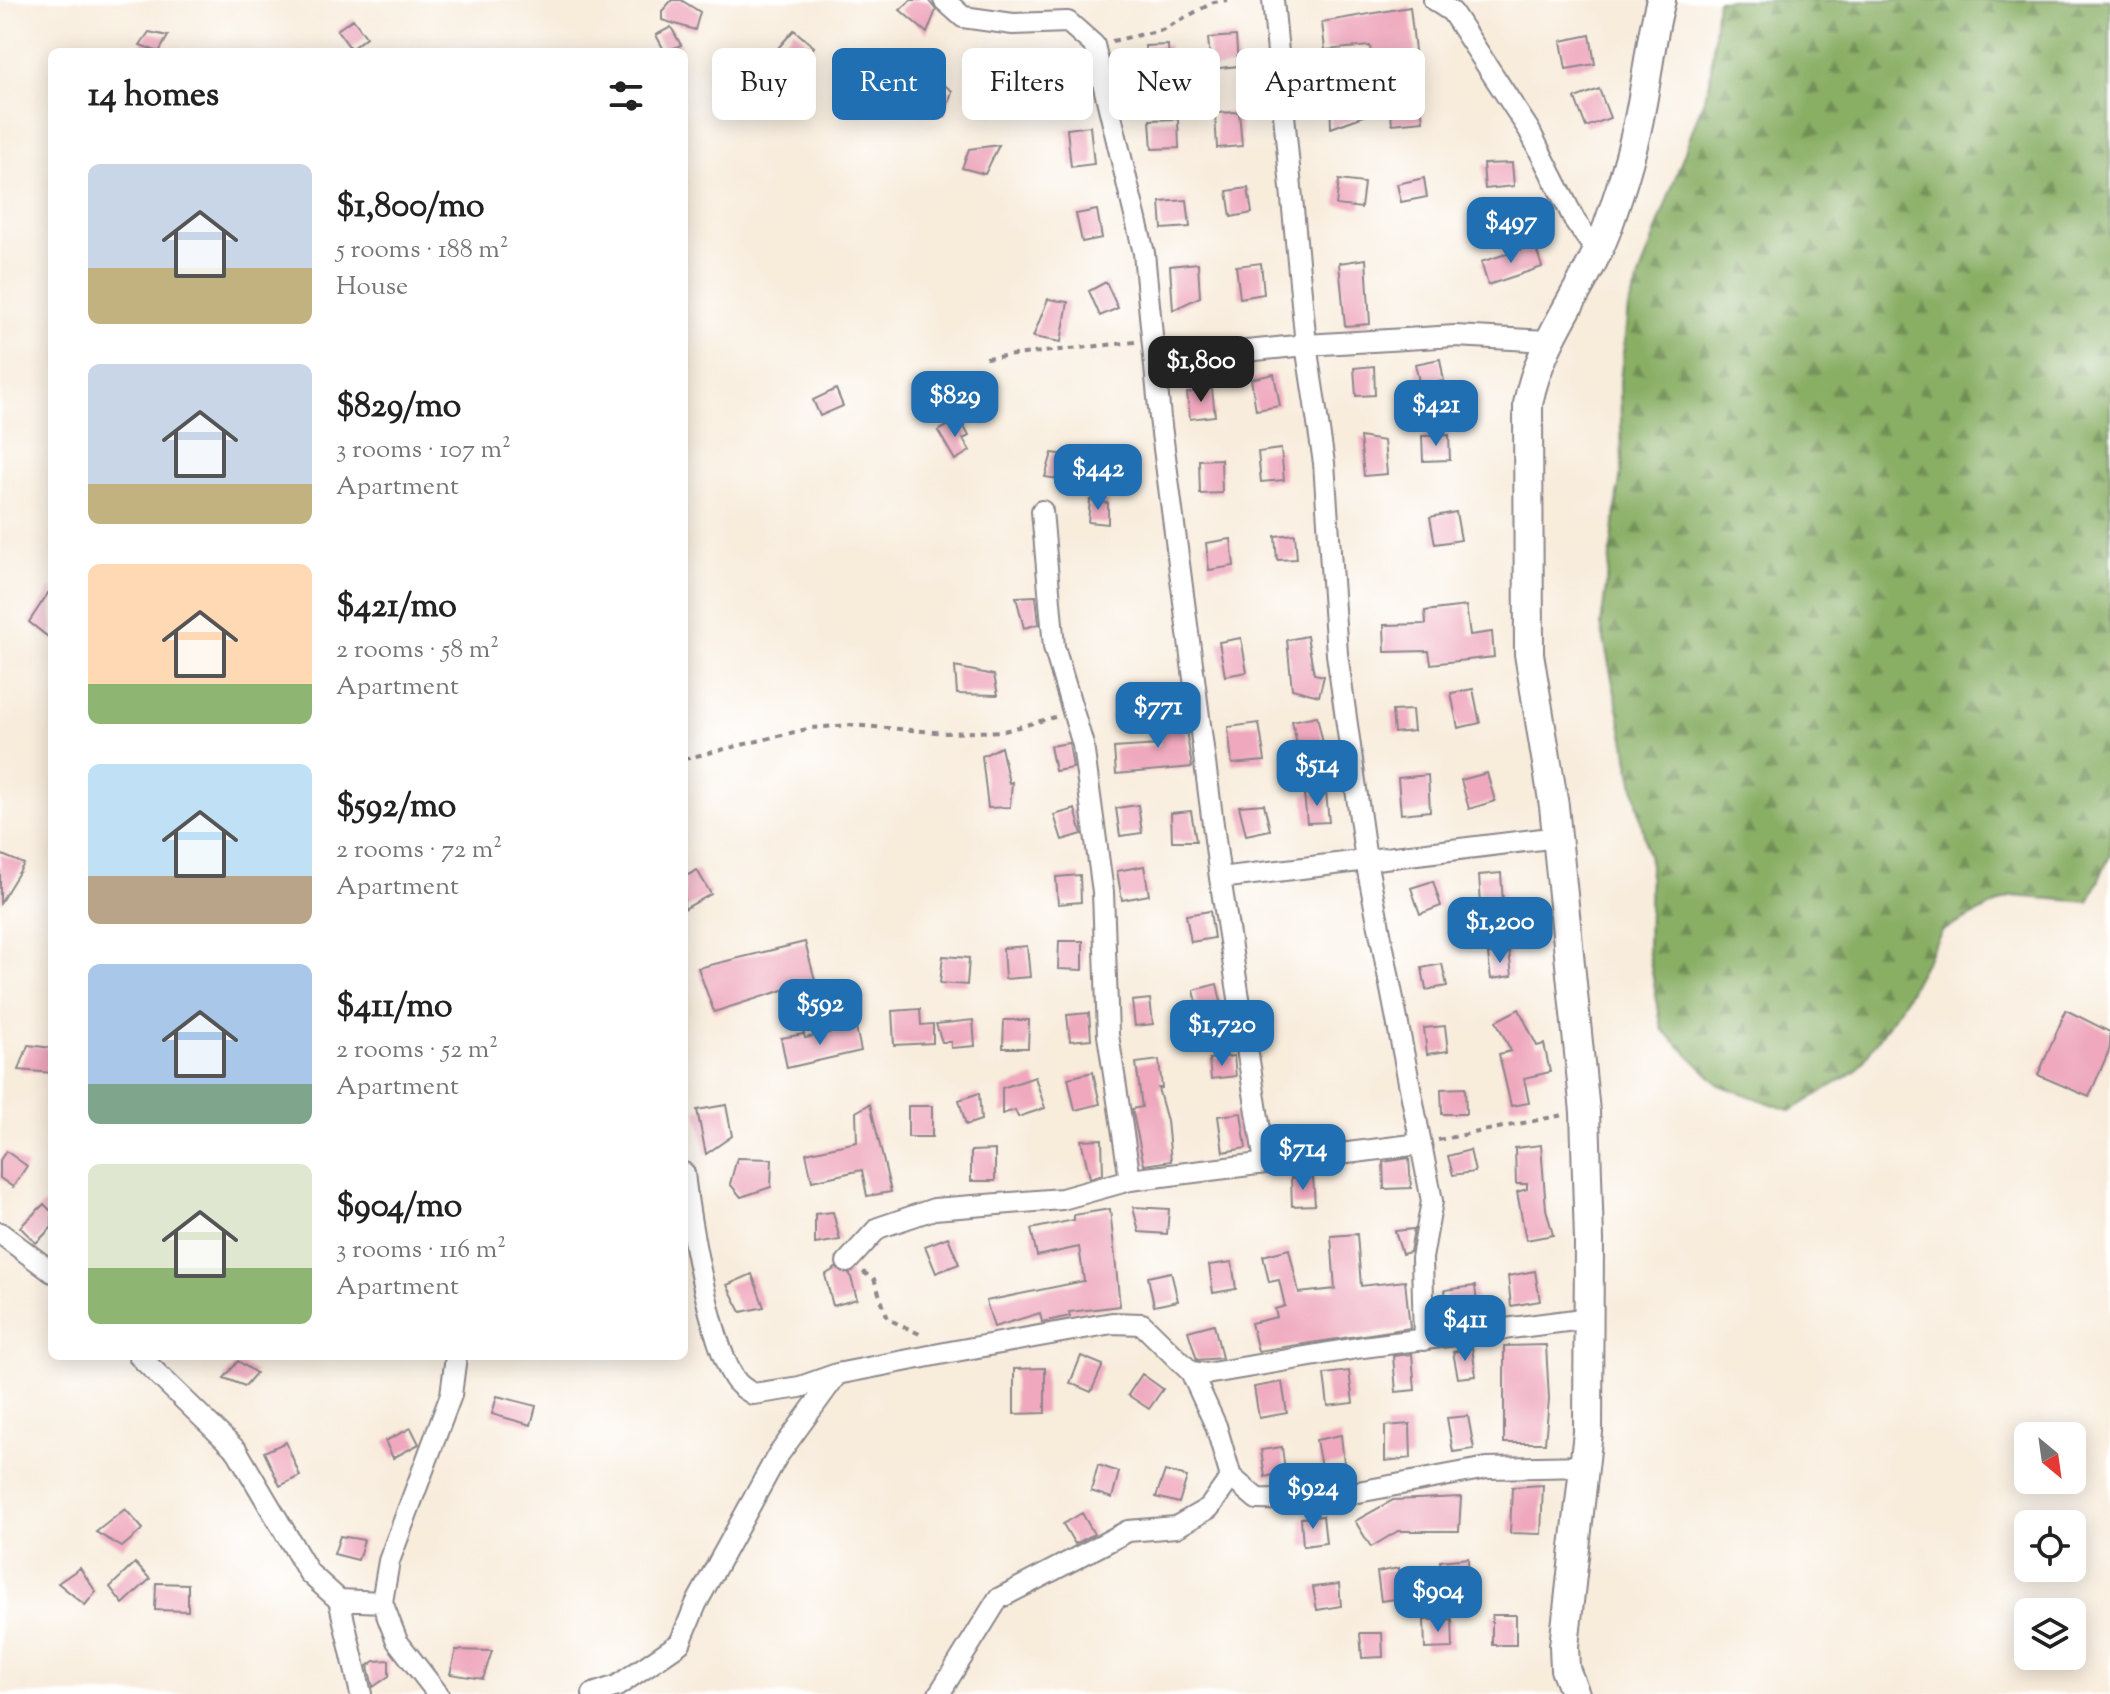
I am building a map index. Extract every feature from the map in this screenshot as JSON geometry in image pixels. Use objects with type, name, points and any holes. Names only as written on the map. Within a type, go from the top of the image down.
[{"type":"main road","points":[[1575,1694],[1565,1669],[1564,1646],[1585,1466],[1590,1318],[1585,1112],[1558,837],[1529,654],[1528,404],[1533,374],[1607,228],[1640,113],[1661,0]]},
{"type":"street","points":[[944,0],[963,17],[1013,24],[1068,22],[1094,45],[1144,253],[1160,418],[1220,878],[1265,1162]]},
{"type":"street","points":[[1273,0],[1306,345],[1324,463],[1337,654],[1366,860],[1432,1201],[1422,1258],[1424,1340]]},
{"type":"street","points":[[1434,0],[1452,12],[1529,130],[1575,221],[1597,252]]},
{"type":"street","points":[[1155,350],[1455,336],[1548,341]]},
{"type":"street","points":[[1042,511],[1054,647],[1083,745],[1103,892],[1108,1035],[1130,1180]]},
{"type":"street","points":[[1220,878],[1558,837]]},
{"type":"street","points":[[847,1262],[878,1228],[934,1209],[1062,1199],[1130,1180],[1420,1144]]},
{"type":"street","points":[[688,1210],[723,1354],[735,1381],[753,1394],[800,1387],[837,1374],[956,1351],[1112,1323],[1142,1324],[1155,1333],[1191,1372],[1216,1426],[1231,1477],[1257,1499],[1315,1500],[1487,1468],[1585,1466]]},
{"type":"street","points":[[0,1233],[48,1269]]},
{"type":"street","points":[[1191,1372],[1206,1374],[1590,1318]]},
{"type":"street","points":[[143,1360],[237,1451],[309,1573],[339,1600],[361,1694]]},
{"type":"street","points":[[438,1694],[397,1641],[382,1602],[389,1561],[451,1395],[455,1360]]},
{"type":"street","points":[[593,1694],[617,1686],[680,1643],[696,1604],[776,1458],[837,1374]]},
{"type":"street","points":[[939,1694],[998,1599],[1128,1531],[1176,1527],[1209,1508],[1231,1477]]},
{"type":"street","points":[[339,1600],[382,1602]]},
{"type":"path","points":[[1094,45],[1162,30],[1214,2],[1228,0]]},
{"type":"path","points":[[986,358],[1155,350]]},
{"type":"path","points":[[688,758],[811,728],[851,725],[946,733],[1004,731],[1075,711]]},
{"type":"path","points":[[1420,1144],[1481,1129],[1585,1112]]},
{"type":"path","points":[[847,1262],[874,1279],[888,1319],[956,1351]]},
{"type":"green space","points":[[1717,0],[2110,0],[2110,855],[2089,902],[2012,896],[1942,931],[1901,1006],[1857,1070],[1791,1111],[1719,1085],[1662,1029],[1648,949],[1650,865],[1601,625],[1622,464],[1620,382],[1628,308],[1710,82]]},
{"type":"building","points":[[672,0],[681,0],[700,12],[695,30],[662,20],[662,11]]},
{"type":"building","points":[[911,0],[928,0],[936,10],[927,33],[900,10]]},
{"type":"building","points":[[1410,7],[1415,48],[1325,48],[1322,22]]},
{"type":"building","points":[[353,19],[366,37],[350,48],[337,30]]},
{"type":"building","points":[[671,27],[681,45],[663,48],[656,35]]},
{"type":"building","points":[[794,30],[814,47],[813,48],[778,48]]},
{"type":"building","points":[[149,32],[168,36],[161,48],[140,45]]},
{"type":"building","points":[[1590,35],[1595,64],[1566,69],[1561,41]]},
{"type":"building","points":[[1236,36],[1236,66],[1220,68],[1220,48],[1209,48],[1208,38]]},
{"type":"building","points":[[1168,45],[1168,48],[1145,48]]},
{"type":"building","points":[[946,86],[952,91],[946,112]]},
{"type":"building","points":[[1599,89],[1610,118],[1586,127],[1575,98]]},
{"type":"building","points":[[1236,112],[1242,146],[1217,148],[1215,120],[1220,120],[1220,113]]},
{"type":"building","points":[[1150,120],[1178,120],[1179,148],[1152,149]]},
{"type":"building","points":[[1331,120],[1353,120],[1331,128]]},
{"type":"building","points":[[1392,120],[1423,121],[1392,124]]},
{"type":"building","points":[[1090,126],[1094,164],[1071,167],[1067,129]]},
{"type":"building","points":[[999,145],[985,174],[962,168],[969,149]]},
{"type":"building","points":[[1512,163],[1514,186],[1485,189],[1483,164]]},
{"type":"building","points":[[1424,178],[1427,197],[1401,202],[1397,184]]},
{"type":"building","points":[[1339,180],[1364,183],[1361,208],[1336,205]]},
{"type":"building","points":[[1248,188],[1252,213],[1231,217],[1227,191]]},
{"type":"building","points":[[1187,200],[1190,227],[1162,229],[1160,202]]},
{"type":"building","points":[[1097,210],[1102,238],[1082,242],[1076,214]]},
{"type":"building","points":[[1535,245],[1542,267],[1488,285],[1481,262]]},
{"type":"building","points":[[1366,259],[1370,324],[1345,326],[1339,263]]},
{"type":"building","points":[[1198,263],[1200,297],[1173,310],[1170,266]]},
{"type":"building","points":[[1261,263],[1264,294],[1240,298],[1236,266]]},
{"type":"building","points":[[1106,282],[1118,308],[1100,316],[1089,291]]},
{"type":"building","points":[[1048,299],[1068,302],[1061,342],[1033,337]]},
{"type":"building","points":[[1440,359],[1444,381],[1420,386],[1415,364]]},
{"type":"building","points":[[1374,366],[1375,395],[1356,396],[1354,368]]},
{"type":"building","points":[[1274,374],[1280,406],[1256,410],[1251,379]]},
{"type":"building","points":[[836,389],[843,406],[820,416],[813,400]]},
{"type":"building","points":[[1212,389],[1215,416],[1190,419],[1187,393]]},
{"type":"building","points":[[960,419],[969,436],[963,439],[970,451],[955,460],[938,431]]},
{"type":"building","points":[[1449,435],[1450,460],[1423,461],[1422,436]]},
{"type":"building","points":[[1360,437],[1384,441],[1387,474],[1364,476]]},
{"type":"building","points":[[1281,449],[1284,480],[1261,482],[1258,452]]},
{"type":"building","points":[[1052,453],[1075,456],[1078,482],[1045,477]]},
{"type":"building","points":[[1221,459],[1222,493],[1200,494],[1199,460]]},
{"type":"building","points":[[1090,500],[1108,503],[1108,524],[1088,522]]},
{"type":"building","points":[[1456,512],[1461,540],[1435,544],[1430,517]]},
{"type":"building","points":[[1295,534],[1297,559],[1277,560],[1275,536]]},
{"type":"building","points":[[1231,539],[1234,566],[1209,570],[1206,543]]},
{"type":"building","points":[[48,593],[48,637],[29,622]]},
{"type":"building","points":[[1036,596],[1039,624],[1024,628],[1016,597]]},
{"type":"building","points":[[1466,606],[1470,635],[1492,632],[1494,657],[1431,664],[1429,651],[1385,652],[1384,625],[1426,624],[1425,611]]},
{"type":"building","points":[[1307,636],[1314,674],[1324,676],[1319,696],[1292,689],[1287,640]]},
{"type":"building","points":[[1241,638],[1247,672],[1225,676],[1219,642]]},
{"type":"building","points":[[955,667],[994,675],[998,695],[957,694]]},
{"type":"building","points":[[1473,689],[1480,723],[1458,728],[1451,693]]},
{"type":"building","points":[[1412,710],[1414,731],[1394,733],[1392,711]]},
{"type":"building","points":[[1183,712],[1192,767],[1116,774],[1114,748],[1159,745],[1162,718]]},
{"type":"building","points":[[1317,716],[1324,748],[1299,754],[1292,721]]},
{"type":"building","points":[[1259,723],[1265,761],[1232,764],[1228,727]]},
{"type":"building","points":[[1069,743],[1073,768],[1055,771],[1050,746]]},
{"type":"building","points":[[1001,747],[1009,783],[1012,782],[1010,807],[988,808],[982,756]]},
{"type":"building","points":[[1487,773],[1495,801],[1469,809],[1461,780]]},
{"type":"building","points":[[1428,775],[1430,811],[1401,814],[1398,778]]},
{"type":"building","points":[[1326,792],[1329,822],[1307,823],[1304,794]]},
{"type":"building","points":[[1264,804],[1270,830],[1246,835],[1239,806]]},
{"type":"building","points":[[1138,805],[1142,833],[1120,836],[1116,808]]},
{"type":"building","points":[[1075,809],[1082,834],[1062,840],[1054,815]]},
{"type":"building","points":[[1191,811],[1196,841],[1172,841],[1171,813]]},
{"type":"building","points":[[0,854],[24,864],[0,903]]},
{"type":"building","points":[[1144,866],[1149,895],[1122,900],[1117,871]]},
{"type":"building","points":[[697,870],[711,894],[688,907],[688,875]]},
{"type":"building","points":[[1501,873],[1503,903],[1481,904],[1479,875]]},
{"type":"building","points":[[1080,875],[1081,902],[1058,904],[1056,877]]},
{"type":"building","points":[[1433,881],[1441,906],[1420,914],[1411,888]]},
{"type":"building","points":[[1210,911],[1214,938],[1191,942],[1186,915]]},
{"type":"building","points":[[1059,941],[1083,941],[1083,970],[1058,969]]},
{"type":"building","points":[[805,942],[815,980],[714,1012],[698,968]]},
{"type":"building","points":[[1027,946],[1030,977],[1005,979],[1003,948]]},
{"type":"building","points":[[1509,951],[1512,976],[1491,979],[1488,954]]},
{"type":"building","points":[[943,956],[969,958],[967,985],[940,983]]},
{"type":"building","points":[[1442,964],[1447,986],[1426,990],[1422,968]]},
{"type":"building","points":[[1217,984],[1223,1010],[1200,1016],[1194,990]]},
{"type":"building","points":[[1150,999],[1153,1024],[1135,1026],[1132,1001]]},
{"type":"building","points":[[920,1009],[921,1025],[933,1024],[933,1043],[894,1045],[892,1011]]},
{"type":"building","points":[[1519,1009],[1537,1046],[1544,1044],[1550,1072],[1524,1078],[1529,1103],[1511,1106],[1499,1054],[1511,1051],[1496,1021]]},
{"type":"building","points":[[2066,1010],[2110,1032],[2110,1048],[2089,1097],[2038,1075]]},
{"type":"building","points":[[1089,1013],[1091,1039],[1070,1041],[1067,1015]]},
{"type":"building","points":[[973,1020],[975,1046],[951,1048],[951,1042],[942,1042],[936,1024]]},
{"type":"building","points":[[1004,1020],[1029,1020],[1028,1048],[1003,1048]]},
{"type":"building","points":[[1445,1026],[1448,1051],[1427,1054],[1424,1028]]},
{"type":"building","points":[[856,1027],[861,1051],[787,1068],[781,1038],[804,1034],[805,1038]]},
{"type":"building","points":[[28,1045],[48,1048],[48,1073],[19,1070]]},
{"type":"building","points":[[1234,1056],[1236,1076],[1211,1079],[1209,1059]]},
{"type":"building","points":[[1159,1060],[1162,1088],[1158,1088],[1167,1121],[1171,1161],[1144,1165],[1132,1109],[1142,1107],[1136,1063]]},
{"type":"building","points":[[1093,1072],[1100,1104],[1075,1110],[1068,1078]]},
{"type":"building","points":[[1035,1077],[1045,1108],[1018,1117],[1015,1110],[1002,1114],[1002,1088]]},
{"type":"building","points":[[1465,1088],[1466,1114],[1442,1114],[1441,1089]]},
{"type":"building","points":[[979,1093],[981,1120],[966,1125],[959,1100]]},
{"type":"building","points":[[870,1104],[891,1192],[867,1196],[862,1170],[812,1181],[806,1153],[857,1142],[856,1112]]},
{"type":"building","points":[[726,1105],[732,1136],[706,1154],[697,1110]]},
{"type":"building","points":[[908,1106],[932,1106],[932,1137],[908,1137]]},
{"type":"building","points":[[1241,1113],[1246,1148],[1223,1152],[1218,1116]]},
{"type":"building","points":[[1102,1139],[1103,1174],[1090,1178],[1081,1140]]},
{"type":"building","points":[[1541,1145],[1546,1209],[1553,1235],[1526,1240],[1517,1192],[1527,1189],[1527,1184],[1516,1184],[1515,1148]]},
{"type":"building","points":[[995,1150],[995,1181],[971,1181],[971,1151]]},
{"type":"building","points":[[1470,1150],[1475,1172],[1453,1175],[1448,1156]]},
{"type":"building","points":[[6,1151],[27,1166],[13,1187],[0,1178],[0,1160]]},
{"type":"building","points":[[737,1158],[772,1159],[771,1187],[741,1197],[730,1184]]},
{"type":"building","points":[[1409,1158],[1411,1188],[1384,1189],[1383,1162]]},
{"type":"building","points":[[1313,1177],[1315,1205],[1292,1206],[1291,1178]]},
{"type":"building","points":[[44,1204],[48,1208],[48,1231],[36,1243],[20,1227]]},
{"type":"building","points":[[1133,1207],[1169,1209],[1167,1234],[1139,1232]]},
{"type":"building","points":[[1110,1209],[1120,1306],[1069,1312],[1070,1316],[1042,1322],[1040,1313],[994,1327],[986,1301],[1084,1281],[1079,1247],[1037,1256],[1031,1229],[1074,1220],[1074,1215]]},
{"type":"building","points":[[833,1212],[840,1240],[815,1244],[815,1214]]},
{"type":"building","points":[[1414,1229],[1410,1252],[1402,1254],[1395,1231]]},
{"type":"building","points":[[1357,1234],[1361,1286],[1405,1281],[1410,1328],[1258,1351],[1251,1323],[1277,1317],[1275,1309],[1285,1306],[1279,1280],[1269,1282],[1263,1256],[1289,1249],[1299,1293],[1335,1289],[1331,1236]]},
{"type":"building","points":[[948,1237],[959,1264],[936,1273],[925,1246]]},
{"type":"building","points":[[1232,1262],[1236,1289],[1213,1293],[1209,1265]]},
{"type":"building","points":[[836,1268],[850,1274],[857,1299],[833,1306],[825,1275]]},
{"type":"building","points":[[1535,1271],[1540,1301],[1511,1306],[1508,1276]]},
{"type":"building","points":[[1171,1272],[1178,1301],[1154,1306],[1148,1277]]},
{"type":"building","points":[[752,1274],[764,1307],[741,1312],[727,1285]]},
{"type":"building","points":[[1475,1286],[1478,1312],[1448,1315],[1445,1290]]},
{"type":"building","points":[[1214,1324],[1222,1358],[1197,1360],[1188,1331]]},
{"type":"building","points":[[1546,1345],[1549,1399],[1545,1443],[1504,1443],[1504,1346]]},
{"type":"building","points":[[1472,1347],[1476,1376],[1458,1378],[1453,1352]]},
{"type":"building","points":[[1412,1354],[1415,1390],[1396,1392],[1393,1356]]},
{"type":"building","points":[[1081,1356],[1103,1365],[1091,1392],[1070,1383]]},
{"type":"building","points":[[238,1361],[256,1373],[245,1386],[224,1378]]},
{"type":"building","points":[[1045,1368],[1045,1413],[1014,1414],[1014,1369]]},
{"type":"building","points":[[1349,1371],[1353,1403],[1328,1406],[1324,1374]]},
{"type":"building","points":[[1142,1374],[1163,1389],[1149,1409],[1128,1395]]},
{"type":"building","points":[[1282,1382],[1287,1413],[1259,1418],[1254,1387]]},
{"type":"building","points":[[497,1396],[536,1406],[531,1425],[492,1414]]},
{"type":"building","points":[[1468,1416],[1474,1449],[1453,1452],[1447,1418]]},
{"type":"building","points":[[1410,1424],[1411,1458],[1385,1461],[1385,1426]]},
{"type":"building","points":[[411,1428],[419,1444],[393,1458],[385,1441]]},
{"type":"building","points":[[1341,1435],[1344,1463],[1321,1467],[1316,1440]]},
{"type":"building","points":[[286,1442],[300,1476],[280,1486],[264,1452]]},
{"type":"building","points":[[1282,1447],[1285,1472],[1265,1477],[1261,1450]]},
{"type":"building","points":[[1098,1465],[1119,1472],[1112,1498],[1091,1491]]},
{"type":"building","points":[[1165,1471],[1187,1477],[1179,1503],[1156,1497]]},
{"type":"building","points":[[1543,1485],[1541,1534],[1510,1533],[1512,1487]]},
{"type":"building","points":[[1461,1497],[1459,1531],[1398,1531],[1371,1547],[1355,1521],[1393,1500]]},
{"type":"building","points":[[125,1509],[143,1529],[122,1547],[96,1532]]},
{"type":"building","points":[[1082,1513],[1094,1534],[1075,1544],[1063,1524]]},
{"type":"building","points":[[1323,1516],[1326,1543],[1303,1546],[1301,1518]]},
{"type":"building","points":[[340,1536],[364,1540],[358,1560],[334,1554]]},
{"type":"building","points":[[1468,1558],[1469,1588],[1443,1590],[1440,1561]]},
{"type":"building","points":[[135,1563],[150,1579],[123,1604],[110,1587]]},
{"type":"building","points":[[80,1568],[96,1592],[85,1605],[58,1583]]},
{"type":"building","points":[[1399,1568],[1402,1598],[1381,1601],[1377,1572]]},
{"type":"building","points":[[156,1583],[188,1584],[188,1611],[155,1610]]},
{"type":"building","points":[[1339,1584],[1341,1606],[1317,1610],[1313,1587]]},
{"type":"building","points":[[1492,1615],[1516,1615],[1516,1645],[1492,1645]]},
{"type":"building","points":[[1452,1619],[1453,1648],[1425,1649],[1424,1620]]},
{"type":"building","points":[[1360,1633],[1382,1633],[1383,1657],[1362,1658]]},
{"type":"building","points":[[456,1650],[492,1651],[483,1679],[450,1674]]},
{"type":"building","points":[[389,1660],[389,1676],[373,1687],[368,1666],[375,1661]]}]
